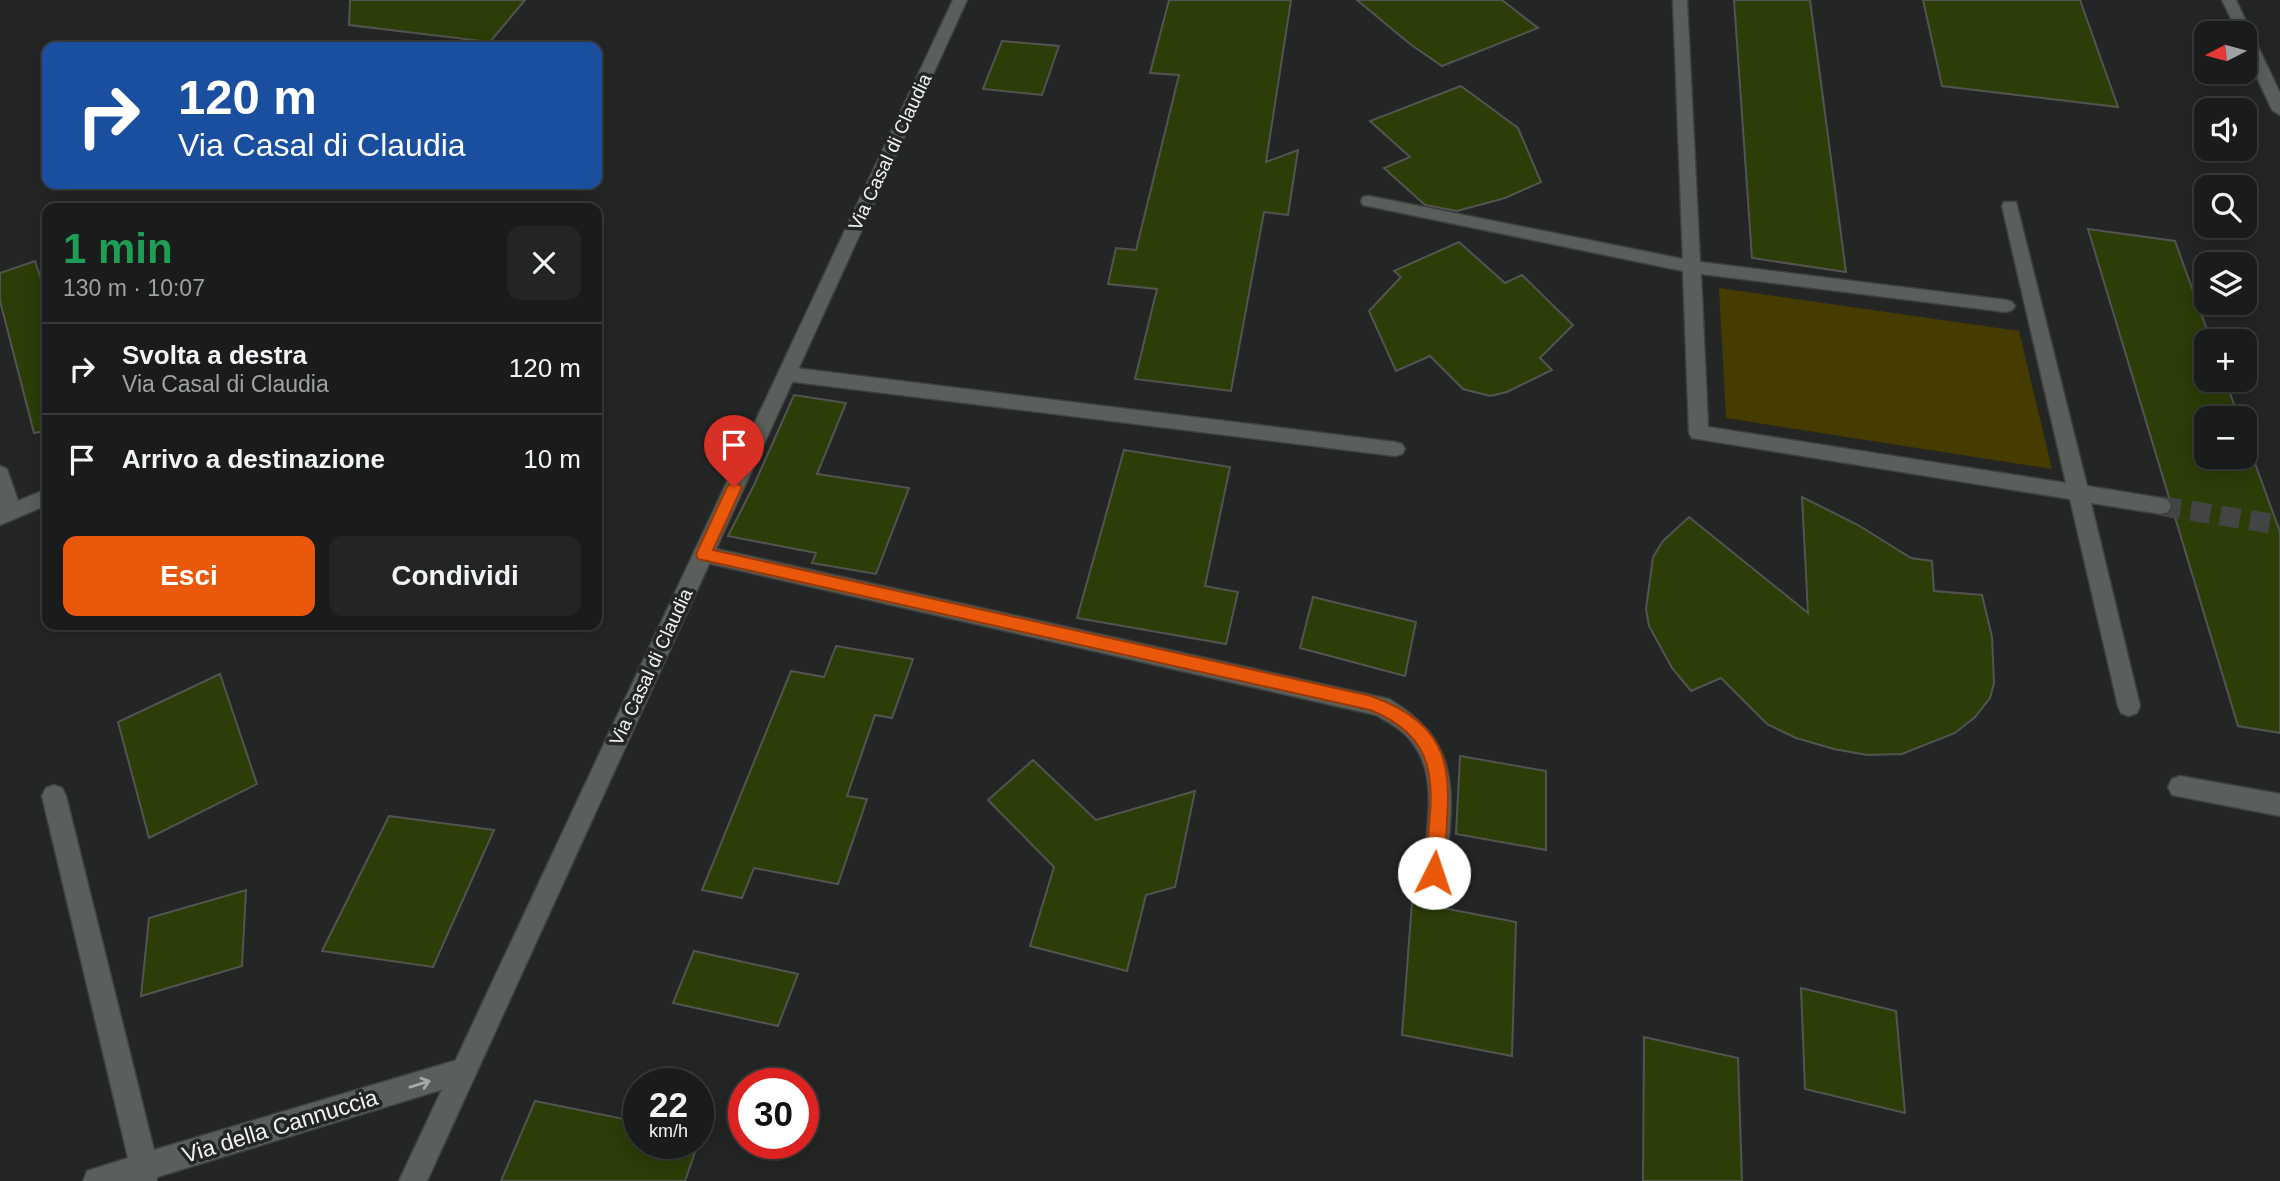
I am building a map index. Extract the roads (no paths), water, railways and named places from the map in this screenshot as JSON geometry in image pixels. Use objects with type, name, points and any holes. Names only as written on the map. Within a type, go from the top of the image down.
[{"type":"street","name":"Via Casal di Claudia","points":[[413,1181],[960,0]]},
{"type":"street","points":[[1680,0],[1699,433],[2161,506]]},
{"type":"street","points":[[2230,0],[2239,21]]},
{"type":"street","points":[[2258,62],[2280,110]]},
{"type":"street","points":[[1369,201],[1692,267],[2006,306]]},
{"type":"street","points":[[2010,206],[2129,706]]},
{"type":"street","points":[[787,374],[1395,449]]},
{"type":"street","points":[[0,474],[6,514],[42,500]]},
{"type":"street","points":[[703,554],[1381,706],[1412,724],[1434,755],[1440,790],[1434,873]]},
{"type":"street","points":[[2180,787],[2280,805]]},
{"type":"street","points":[[54,796],[143,1174]]},
{"type":"street","name":"Via della Cannuccia","points":[[97,1181],[143,1174],[464,1071]]},
{"type":"tunnel","points":[[2161,506],[2280,525]]}]
